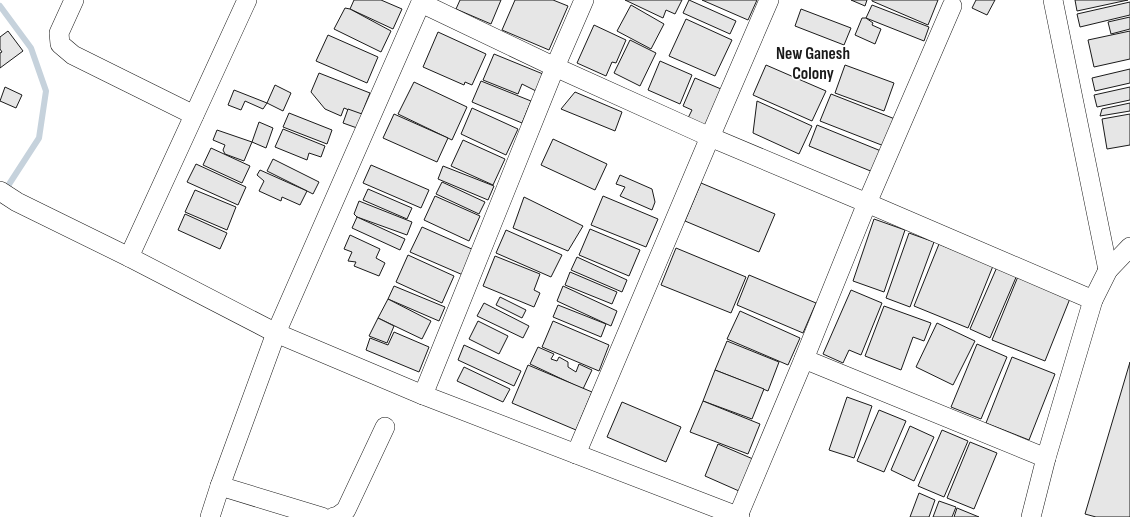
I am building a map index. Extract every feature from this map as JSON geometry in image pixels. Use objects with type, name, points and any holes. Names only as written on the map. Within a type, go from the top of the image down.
[{"type":"street","points":[[74,0],[59,33],[60,44],[73,55],[194,115]]},
{"type":"street","points":[[129,257],[247,0]]},
{"type":"street","points":[[423,395],[555,67],[584,0]]},
{"type":"street","points":[[576,454],[769,0]]},
{"type":"street","points":[[1053,0],[1108,270]]},
{"type":"street","points":[[210,517],[276,333],[421,2],[555,67],[710,137],[1093,300]]},
{"type":"street","points":[[0,191],[17,202],[129,257],[276,333],[423,395],[739,517],[867,203],[952,6]]},
{"type":"street","points":[[1031,517],[1046,458],[1093,300],[1108,270],[1130,247]]},
{"type":"street","points":[[804,359],[1046,458]]},
{"type":"street","points":[[334,517],[346,510],[385,427]]},
{"type":"street","points":[[220,486],[322,517]]},
{"type":"building","points":[[354,0],[381,0],[402,9],[393,29],[350,9]]},
{"type":"building","points":[[460,0],[501,0],[491,24],[456,9]]},
{"type":"building","points":[[515,0],[553,0],[568,6],[549,50],[502,30]]},
{"type":"building","points":[[625,0],[682,0],[675,14],[666,10],[663,18]]},
{"type":"building","points":[[689,0],[736,21],[730,34],[683,13]]},
{"type":"building","points":[[702,0],[757,0],[748,20]]},
{"type":"building","points":[[851,0],[867,0],[865,6]]},
{"type":"building","points":[[872,0],[938,0],[928,25]]},
{"type":"building","points":[[976,0],[995,0],[987,15],[972,8]]},
{"type":"building","points":[[1075,0],[1128,0],[1077,11]]},
{"type":"building","points":[[1130,2],[1130,15],[1080,27],[1077,14]]},
{"type":"building","points":[[631,5],[664,24],[651,49],[617,31]]},
{"type":"building","points":[[872,5],[929,27],[924,41],[866,18]]},
{"type":"building","points":[[345,8],[350,9],[391,31],[381,52],[334,29]]},
{"type":"building","points":[[801,9],[851,28],[844,45],[795,26]]},
{"type":"building","points":[[1130,17],[1130,29],[1111,34],[1108,22]]},
{"type":"building","points":[[862,18],[866,18],[873,23],[872,25],[881,29],[875,44],[855,35]]},
{"type":"building","points":[[686,19],[732,40],[715,76],[669,56]]},
{"type":"building","points":[[594,25],[626,40],[616,63],[612,62],[606,76],[577,63]]},
{"type":"building","points":[[8,31],[23,51],[0,68],[0,53],[2,52],[0,49],[0,37]]},
{"type":"building","points":[[1130,31],[1130,59],[1094,67],[1088,40]]},
{"type":"building","points":[[438,32],[486,54],[472,85],[465,82],[464,85],[423,67]]},
{"type":"building","points":[[328,35],[378,57],[367,83],[316,61]]},
{"type":"building","points":[[630,40],[656,53],[640,86],[614,73]]},
{"type":"building","points":[[494,54],[543,74],[536,91],[522,84],[518,94],[483,80]]},
{"type":"building","points":[[660,61],[692,75],[680,104],[648,90]]},
{"type":"building","points":[[766,65],[826,91],[812,121],[753,95]]},
{"type":"building","points":[[845,65],[894,83],[884,111],[835,93]]},
{"type":"building","points":[[1130,69],[1130,83],[1095,91],[1092,78]]},
{"type":"building","points":[[319,73],[370,93],[361,115],[344,108],[341,116],[325,109],[311,92]]},
{"type":"building","points":[[695,78],[721,89],[704,128],[687,120],[692,110],[683,106]]},
{"type":"building","points":[[481,81],[531,101],[522,123],[472,102]]},
{"type":"building","points":[[414,82],[467,107],[452,140],[398,114]]},
{"type":"building","points":[[275,85],[291,93],[283,111],[267,103]]},
{"type":"building","points":[[5,87],[22,95],[16,108],[0,101]]},
{"type":"building","points":[[1130,87],[1130,100],[1097,107],[1094,95]]},
{"type":"building","points":[[234,90],[267,103],[263,109],[245,101],[241,110],[228,105]]},
{"type":"building","points":[[575,92],[622,112],[615,131],[561,109]]},
{"type":"building","points":[[831,94],[895,119],[884,146],[820,121]]},
{"type":"building","points":[[757,101],[812,126],[799,154],[753,133]]},
{"type":"building","points":[[1130,103],[1130,111],[1100,116],[1102,109]]},
{"type":"building","points":[[472,108],[518,129],[506,155],[461,134]]},
{"type":"building","points":[[348,109],[362,114],[357,128],[343,123]]},
{"type":"building","points":[[289,113],[332,130],[327,144],[283,127]]},
{"type":"building","points":[[394,114],[448,138],[437,162],[383,138]]},
{"type":"building","points":[[1130,114],[1130,145],[1107,149],[1102,119]]},
{"type":"building","points":[[259,122],[273,128],[266,148],[252,142]]},
{"type":"building","points":[[817,125],[881,151],[873,172],[809,146]]},
{"type":"building","points":[[283,129],[325,146],[321,157],[309,153],[307,160],[275,147]]},
{"type":"building","points":[[217,130],[252,142],[244,161],[225,154],[223,150],[225,145],[213,140]]},
{"type":"building","points":[[553,139],[607,164],[595,190],[541,165]]},
{"type":"building","points":[[463,140],[505,159],[493,185],[451,166]]},
{"type":"building","points":[[211,148],[250,166],[242,183],[203,165]]},
{"type":"building","points":[[273,159],[319,182],[313,194],[267,171]]},
{"type":"building","points":[[196,164],[246,187],[238,205],[187,182]]},
{"type":"building","points":[[371,165],[429,190],[421,208],[363,183]]},
{"type":"building","points":[[443,166],[494,186],[488,200],[438,179]]},
{"type":"building","points":[[260,170],[307,191],[300,205],[282,197],[281,201],[259,191],[264,181],[257,175]]},
{"type":"building","points":[[620,175],[652,189],[655,202],[652,210],[620,196],[625,187],[616,184]]},
{"type":"building","points":[[442,182],[485,202],[479,214],[436,194]]},
{"type":"building","points":[[701,183],[775,214],[759,252],[685,221]]},
{"type":"building","points":[[368,189],[412,208],[407,219],[363,200]]},
{"type":"building","points":[[195,190],[236,207],[227,230],[185,212]]},
{"type":"building","points":[[435,196],[480,216],[469,241],[424,220]]},
{"type":"building","points":[[603,196],[658,219],[646,247],[591,225]]},
{"type":"building","points":[[524,197],[583,226],[568,251],[513,228]]},
{"type":"building","points":[[359,201],[412,222],[407,235],[357,217],[354,214]]},
{"type":"building","points":[[185,214],[227,233],[220,249],[178,230]]},
{"type":"building","points":[[357,217],[405,239],[400,250],[352,228]]},
{"type":"building","points":[[874,219],[905,230],[884,292],[853,281]]},
{"type":"building","points":[[422,227],[474,250],[463,275],[410,252]]},
{"type":"building","points":[[590,229],[640,250],[629,276],[579,255]]},
{"type":"building","points":[[506,230],[562,255],[551,277],[496,253]]},
{"type":"building","points":[[909,233],[934,242],[910,307],[886,298]]},
{"type":"building","points":[[350,235],[380,249],[376,258],[385,263],[379,276],[354,266],[356,262],[348,261],[352,252],[344,249]]},
{"type":"building","points":[[939,244],[993,266],[968,328],[914,306]]},
{"type":"building","points":[[676,248],[746,277],[731,313],[661,285]]},
{"type":"building","points":[[408,255],[454,276],[442,303],[396,282]]},
{"type":"building","points":[[495,256],[540,274],[534,290],[540,293],[534,307],[483,286]]},
{"type":"building","points":[[577,257],[627,280],[622,292],[571,270]]},
{"type":"building","points":[[997,267],[1017,275],[990,338],[970,329]]},
{"type":"building","points":[[570,272],[617,292],[612,304],[565,285]]},
{"type":"building","points":[[1019,274],[1071,296],[1045,361],[992,340]]},
{"type":"building","points":[[749,275],[816,303],[803,333],[737,305]]},
{"type":"building","points":[[394,286],[445,307],[439,321],[388,299]]},
{"type":"building","points":[[563,286],[617,311],[611,326],[557,301]]},
{"type":"building","points":[[851,290],[882,303],[861,355],[849,350],[843,363],[823,354]]},
{"type":"building","points":[[500,297],[526,310],[522,318],[496,305]]},
{"type":"building","points":[[388,299],[431,321],[422,339],[378,318]]},
{"type":"building","points":[[484,303],[529,326],[523,338],[477,316]]},
{"type":"building","points":[[558,305],[606,324],[601,337],[553,317]]},
{"type":"building","points":[[884,306],[931,323],[924,341],[913,337],[901,370],[865,356]]},
{"type":"building","points":[[740,311],[800,338],[788,365],[727,339]]},
{"type":"building","points":[[378,318],[394,326],[387,343],[369,336]]},
{"type":"building","points":[[478,321],[508,336],[499,354],[469,339]]},
{"type":"building","points":[[553,321],[609,345],[599,371],[542,347]]},
{"type":"building","points":[[937,323],[975,341],[953,385],[916,367]]},
{"type":"building","points":[[394,332],[429,347],[419,372],[366,350],[370,338],[388,345]]},
{"type":"building","points":[[727,341],[779,362],[768,391],[715,370]]},
{"type":"building","points":[[977,344],[1007,357],[981,419],[951,407]]},
{"type":"building","points":[[464,345],[521,371],[514,386],[458,360]]},
{"type":"building","points":[[538,347],[554,354],[551,359],[557,361],[559,357],[568,362],[568,367],[576,372],[579,364],[592,370],[583,389],[530,364]]},
{"type":"building","points":[[1012,357],[1055,374],[1029,440],[986,423]]},
{"type":"building","points":[[1130,362],[1130,517],[1096,517],[1085,514]]},
{"type":"building","points":[[528,365],[592,392],[576,430],[512,403]]},
{"type":"building","points":[[464,367],[510,389],[503,402],[457,381]]},
{"type":"building","points":[[715,370],[764,389],[752,419],[703,401]]},
{"type":"building","points":[[847,397],[872,406],[854,458],[829,450]]},
{"type":"building","points":[[703,401],[760,424],[748,454],[690,432]]},
{"type":"building","points":[[622,402],[681,427],[666,462],[607,437]]},
{"type":"building","points":[[879,410],[906,421],[884,472],[857,461]]},
{"type":"building","points":[[910,426],[934,437],[914,481],[891,470]]},
{"type":"building","points":[[942,430],[968,441],[944,497],[918,486]]},
{"type":"building","points":[[970,442],[997,453],[974,509],[947,498]]},
{"type":"building","points":[[718,444],[753,459],[739,491],[705,476]]},
{"type":"building","points":[[919,493],[935,500],[929,517],[910,517]]},
{"type":"building","points":[[939,501],[956,507],[952,517],[933,517]]},
{"type":"building","points":[[957,508],[979,517],[954,517]]},
{"type":"waterway","points":[[0,6],[31,48],[46,91],[39,138],[4,192]]},
{"type":"district","name":"New Ganesh Colony","points":[[813,64]]}]
